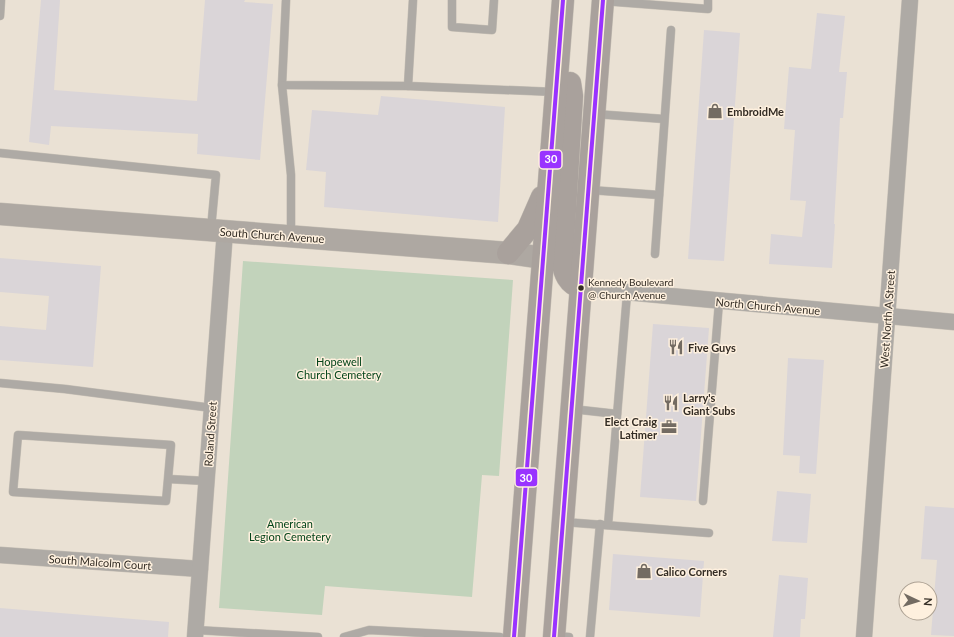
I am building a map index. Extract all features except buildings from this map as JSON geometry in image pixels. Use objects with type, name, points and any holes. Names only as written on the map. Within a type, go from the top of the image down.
[{"type":"main road","points":[[514,637],[563,0]]},
{"type":"main road","points":[[559,637],[563,522],[603,0]]},
{"type":"main road","points":[[561,29],[572,96],[562,260],[563,268],[568,279],[576,287],[582,288]]},
{"type":"main road","points":[[508,253],[528,229],[536,213],[550,171]]},
{"type":"street","name":"West North A Street","points":[[864,637],[910,0]]},
{"type":"street","name":"South Church Avenue","points":[[0,214],[508,253],[544,258]]},
{"type":"street","name":"Roland Street","points":[[195,634],[212,408],[218,230]]},
{"type":"street","name":"North Church Avenue","points":[[582,288],[628,294],[954,322]]},
{"type":"street","name":"South Malcolm Court","points":[[0,555],[200,569]]},
{"type":"lane","points":[[0,16],[1,0]]},
{"type":"lane","points":[[286,0],[282,85],[291,174],[291,236]]},
{"type":"lane","points":[[408,86],[413,0]]},
{"type":"lane","points":[[452,0],[452,27],[492,30],[494,0]]},
{"type":"lane","points":[[603,0],[708,9],[708,0]]},
{"type":"lane","points":[[655,254],[671,30]]},
{"type":"lane","points":[[282,85],[408,86],[557,92]]},
{"type":"lane","points":[[594,114],[664,119]]},
{"type":"lane","points":[[0,153],[216,175],[218,230]]},
{"type":"lane","points":[[588,190],[659,195]]},
{"type":"lane","points":[[590,637],[617,414],[628,294]]},
{"type":"lane","points":[[703,501],[719,302]]},
{"type":"lane","points":[[0,383],[64,389],[212,408]]},
{"type":"lane","points":[[572,409],[617,414]]},
{"type":"lane","points":[[18,435],[171,445],[168,479],[166,501],[13,492],[18,435]]},
{"type":"lane","points":[[168,479],[206,482]]},
{"type":"lane","points":[[563,522],[709,533]]},
{"type":"lane","points":[[344,637],[369,630],[500,637]]},
{"type":"lane","points":[[195,634],[318,637]]},
{"type":"green space","name":"Hopewell Church Cemetery","points":[[243,261],[513,280],[499,476],[482,475],[472,597],[325,586],[322,615],[219,608]]},
{"type":"transit line","name":"30","points":[[514,637],[563,0]]},
{"type":"transit line","name":"30","points":[[554,637],[603,0]]},
{"type":"place","name":"EmbroidMe","points":[[715,111]]},
{"type":"place","name":"Kennedy Boulevard @ Church Avenue","points":[[581,288]]},
{"type":"place","name":"Five Guys","points":[[676,347]]},
{"type":"place","name":"Larry's Giant Subs","points":[[671,403]]},
{"type":"place","name":"Elect Craig Latimer","points":[[669,427]]},
{"type":"place","name":"Calico Corners","points":[[644,571]]},
{"type":"park label","name":"American Legion Cemetery","points":[[290,529]]}]
